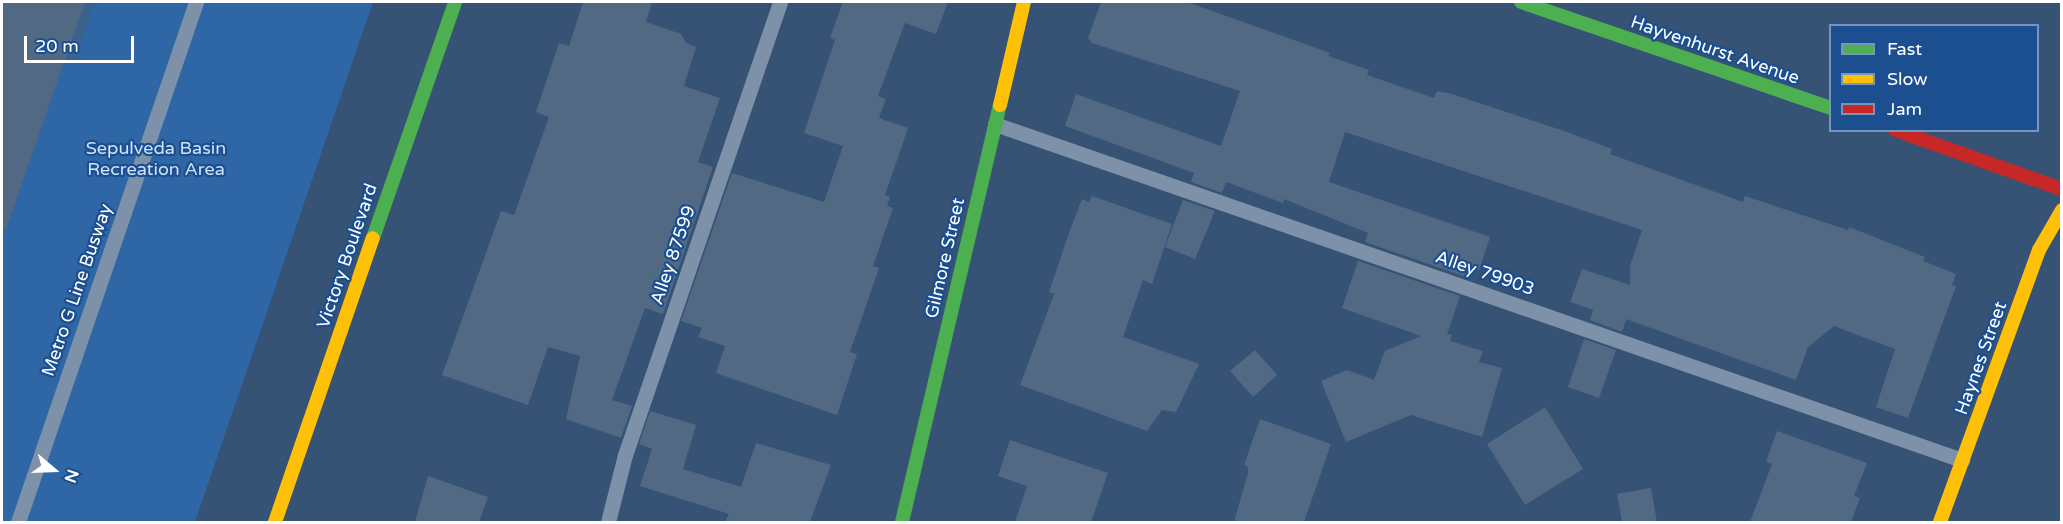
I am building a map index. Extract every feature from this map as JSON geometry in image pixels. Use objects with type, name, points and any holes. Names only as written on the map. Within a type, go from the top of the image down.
[{"type":"main road","name":"Victory Boulevard","points":[[275,522],[455,2]]},
{"type":"main road","name":"Gilmore Street","points":[[902,522],[1024,2]]},
{"type":"main road","name":"Hayvenhurst Avenue","points":[[1521,2],[1829,108]]},
{"type":"main road","points":[[1900,132],[2061,189]]},
{"type":"main road","name":"Haynes Street","points":[[1941,522],[2040,250],[2061,210]]},
{"type":"lane","name":"Metro G Line Busway","points":[[18,522],[196,2]]},
{"type":"lane","name":"Alley 87599","points":[[608,522],[625,455],[780,2]]},
{"type":"lane","name":"Alley 79903","points":[[996,123],[1962,460]]},
{"type":"green space","name":"Sepulveda Basin Recreation Area","points":[[2,2],[373,2],[195,522],[2,522]]},
{"type":"building","points":[[2,2],[85,2],[6,229],[2,229]]},
{"type":"building","points":[[583,2],[652,2],[646,22],[681,34],[686,43],[696,47],[684,86],[720,98],[698,162],[713,167],[663,314],[645,308],[612,400],[632,406],[621,438],[566,419],[580,356],[548,347],[528,405],[442,375],[501,211],[514,215],[549,117],[536,112],[559,43],[569,46]]},
{"type":"building","points":[[843,2],[948,2],[936,34],[905,23],[878,96],[886,99],[879,118],[908,128],[885,195],[890,197],[887,206],[893,208],[873,266],[879,268],[850,352],[857,354],[837,415],[716,373],[725,346],[698,337],[702,328],[681,321],[732,173],[824,202],[843,146],[804,133],[835,40],[830,38]]},
{"type":"building","points":[[1101,2],[1187,2],[1330,53],[1328,56],[1369,70],[1367,75],[1434,98],[1437,91],[1452,94],[1567,132],[1612,149],[1610,154],[1743,202],[1745,196],[1848,230],[1849,227],[1925,257],[1923,261],[1956,274],[1952,285],[1956,286],[1908,418],[1876,407],[1895,349],[1834,326],[1808,347],[1796,380],[1626,319],[1622,332],[1590,320],[1593,310],[1570,302],[1582,269],[1630,285],[1630,266],[1642,230],[1345,132],[1329,182],[1490,237],[1479,270],[1469,267],[1466,277],[1365,242],[1368,233],[1284,199],[1283,203],[1226,182],[1222,193],[1191,182],[1194,173],[1065,126],[1076,94],[1221,146],[1240,91],[1092,43],[1088,38]]},
{"type":"building","points":[[1092,196],[1172,224],[1152,284],[1143,280],[1123,337],[1199,364],[1176,412],[1162,410],[1147,431],[1020,385],[1054,294],[1049,292],[1070,230],[1082,199],[1089,202]]},
{"type":"building","points":[[1183,200],[1215,211],[1195,259],[1165,247]]},
{"type":"building","points":[[1358,261],[1460,296],[1447,334],[1452,335],[1450,341],[1483,351],[1479,362],[1502,368],[1482,437],[1411,415],[1346,442],[1321,381],[1347,370],[1374,380],[1385,351],[1421,336],[1342,308]]},
{"type":"building","points":[[1584,339],[1616,350],[1599,398],[1568,387]]},
{"type":"building","points":[[1255,350],[1277,375],[1253,397],[1230,371]]},
{"type":"building","points":[[1545,407],[1583,469],[1525,505],[1487,444]]},
{"type":"building","points":[[650,411],[696,425],[683,469],[741,487],[756,443],[831,465],[810,522],[725,522],[729,514],[640,486],[652,449],[639,444]]},
{"type":"building","points":[[1260,419],[1331,444],[1304,522],[1234,522],[1248,473],[1248,467],[1244,465]]},
{"type":"building","points":[[1777,431],[1867,463],[1854,496],[1860,498],[1851,522],[1750,522],[1772,464],[1766,462]]},
{"type":"building","points":[[1010,440],[1108,473],[1091,522],[1015,522],[1027,486],[998,476]]},
{"type":"building","points":[[428,476],[488,497],[479,522],[415,522]]},
{"type":"building","points":[[1651,488],[1657,522],[1622,522],[1617,494]]},
{"type":"waterway","points":[[72,55],[90,2]]},
{"type":"traffic: fast","points":[[373,238],[455,2]]},
{"type":"traffic: fast","points":[[1521,2],[1829,108]]},
{"type":"traffic: fast","points":[[902,522],[1000,105]]},
{"type":"traffic: slow","points":[[1000,105],[1024,2]]},
{"type":"traffic: slow","points":[[1940,522],[2039,250],[2062,210]]},
{"type":"traffic: slow","points":[[275,522],[373,238]]},
{"type":"traffic: jam","points":[[1901,132],[2062,189]]}]
